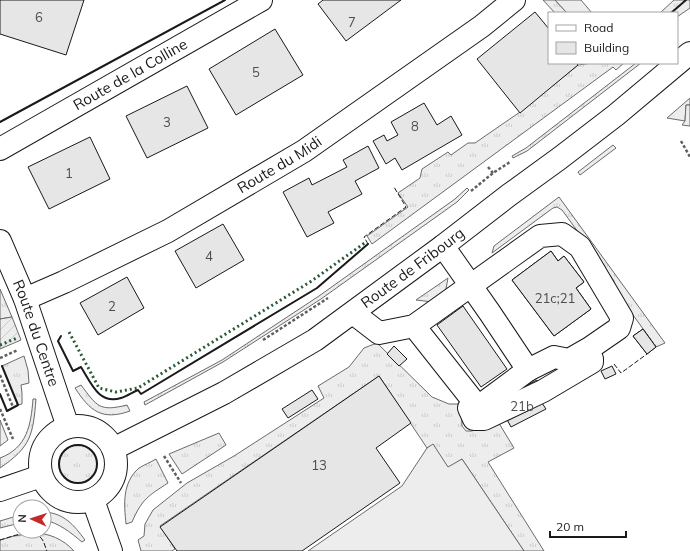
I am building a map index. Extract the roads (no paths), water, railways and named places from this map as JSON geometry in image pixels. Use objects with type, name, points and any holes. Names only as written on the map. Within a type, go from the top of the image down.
[{"type":"street","name":"Route de la Colline","points":[[0,149],[261,0]]},
{"type":"street","name":"Route du Midi","points":[[25,299],[64,282],[168,231],[304,151],[482,26],[514,0]]},
{"type":"street","name":"Route de Fribourg","points":[[678,63],[690,53]]},
{"type":"street","name":"Route de Fribourg","points":[[113,449],[224,393],[315,340],[444,246],[616,115],[677,64]]},
{"type":"street","points":[[352,313],[380,333],[414,326],[540,236],[562,234],[580,246],[622,318],[619,328],[590,348],[569,360],[554,357],[528,370],[478,407],[414,326]]},
{"type":"street","name":"Route du Centre","points":[[0,241],[25,299],[68,427]]},
{"type":"street","points":[[444,246],[528,370]]},
{"type":"street","points":[[470,397],[469,410],[474,419],[484,419],[543,391],[592,362],[590,348]]},
{"type":"street","points":[[79,426],[99,432],[113,449],[116,459],[116,469],[113,479],[109,487],[102,495],[93,500],[80,503],[68,502],[56,496],[47,487],[41,476],[39,464],[41,452],[44,446],[56,432],[68,427],[79,426]]},
{"type":"street","points":[[0,490],[41,476]]},
{"type":"street","points":[[93,500],[111,551]]}]
